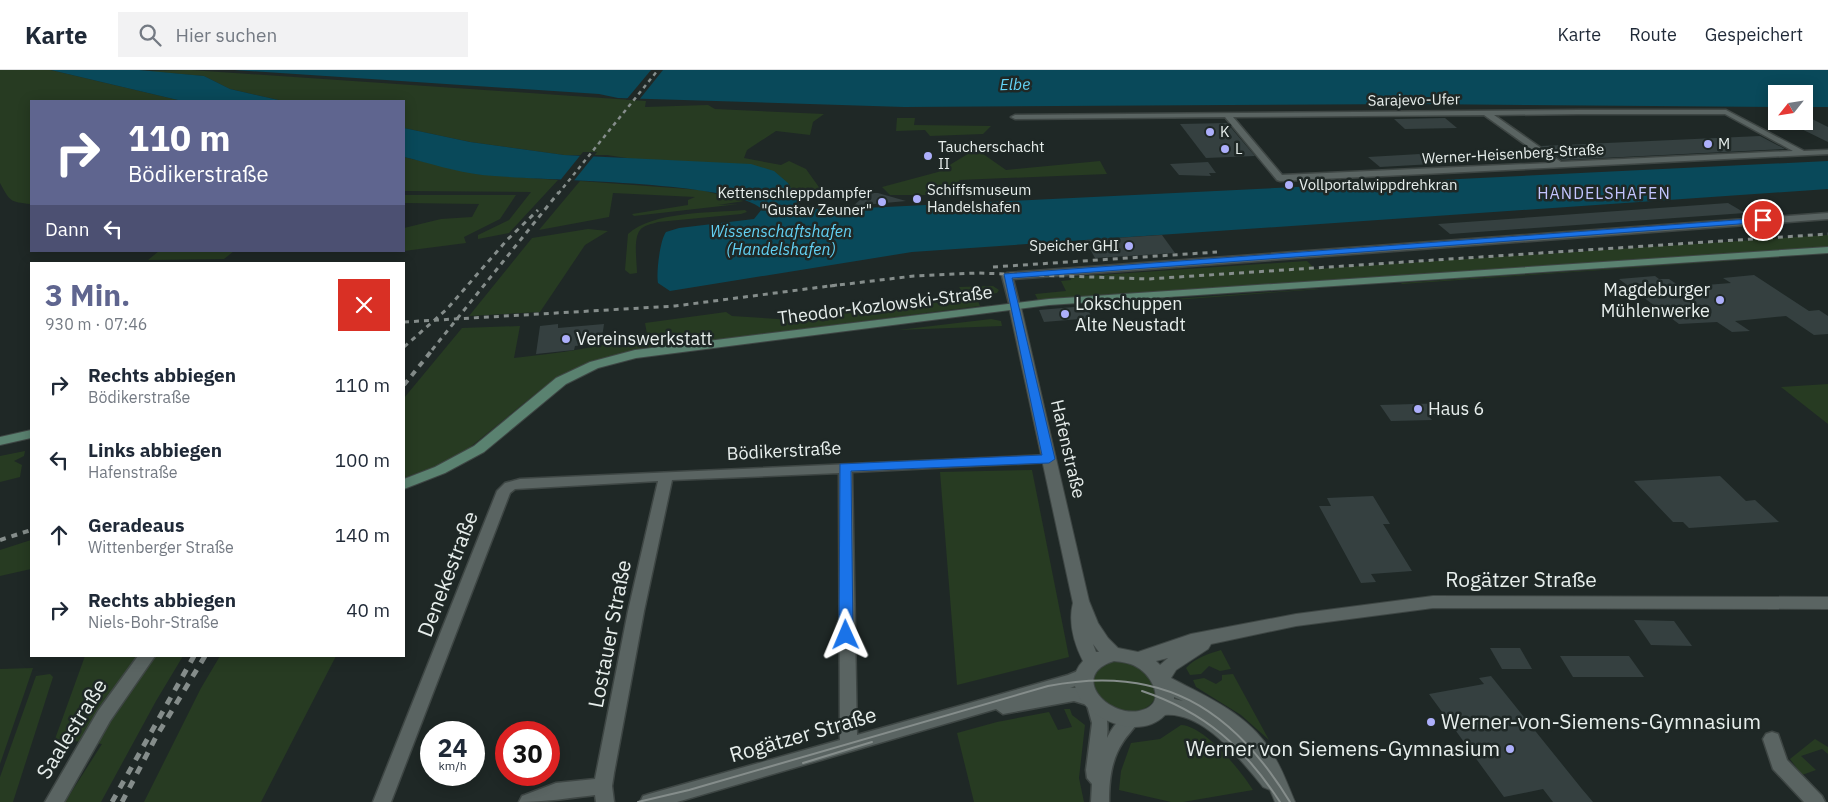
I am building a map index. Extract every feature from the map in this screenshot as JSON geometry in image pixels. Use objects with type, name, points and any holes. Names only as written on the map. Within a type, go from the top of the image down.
[{"type":"main road","name":"Theodor-Kozlowski-Straße","points":[[405,484],[468,456],[561,382],[586,369],[613,359],[686,347],[1065,301],[1828,250]]},
{"type":"main road","points":[[0,442],[30,434]]},
{"type":"street","name":"Sarajevo-Ufer","points":[[1015,118],[1726,112],[1802,153]]},
{"type":"street","points":[[1486,113],[1560,166]]},
{"type":"street","name":"Werner-Heisenberg-Straße","points":[[1228,116],[1280,178],[1828,152]]},
{"type":"street","points":[[1015,307],[1007,276],[1828,216]]},
{"type":"street","name":"Hafenstraße","points":[[1015,307],[1081,601],[1095,637],[1114,654]]},
{"type":"street","name":"Bödikerstraße","points":[[520,483],[1049,459]]},
{"type":"street","points":[[845,467],[849,745]]},
{"type":"street","name":"Lostauer Straße","points":[[604,794],[636,611],[666,476]]},
{"type":"street","name":"Denekestraße","points":[[382,802],[504,490],[520,483]]},
{"type":"street","name":"Hafenstraße","points":[[1081,601],[1078,622],[1088,669]]},
{"type":"street","name":"Rogätzer Straße","points":[[1140,658],[1158,654],[1191,641],[1296,620],[1433,602],[1828,603]]},
{"type":"street","name":"Rogätzer Straße","points":[[1162,680],[1170,665],[1183,655],[1217,636]]},
{"type":"street","points":[[1099,797],[1095,770],[1100,723],[1093,702],[1084,686],[1088,669],[1102,656],[1114,654],[1140,658],[1150,665],[1162,680],[1217,710],[1243,732],[1262,753],[1285,802]]},
{"type":"street","name":"Saalestraße","points":[[54,802],[104,716],[146,657]]},
{"type":"street","name":"Rogätzer Straße","points":[[650,802],[968,711],[1088,669]]},
{"type":"street","points":[[1159,708],[1165,696],[1162,680]]},
{"type":"street","name":"Rogätzer Straße","points":[[968,711],[1031,704],[1074,694],[1093,702]]},
{"type":"street","points":[[1093,702],[1112,716],[1131,720],[1147,716],[1159,708],[1170,706],[1191,711],[1220,730],[1250,757],[1285,802]]},
{"type":"street","points":[[1099,797],[1101,774],[1109,749],[1120,730],[1131,720]]},
{"type":"street","points":[[1772,739],[1779,764],[1816,802]]},
{"type":"street","points":[[528,802],[556,791],[604,794]]},
{"type":"green space","points":[[0,70],[51,70],[178,100],[30,100],[30,204],[14,201],[8,197],[0,183]]},
{"type":"green space","points":[[190,70],[646,101],[645,107],[708,105],[715,109],[824,114],[813,122],[810,135],[776,131],[747,150],[744,158],[781,165],[789,161],[806,169],[821,190],[811,195],[793,196],[788,183],[607,155],[564,155],[470,142],[405,128],[405,100],[279,100],[230,89],[204,76],[145,71]]},
{"type":"green space","points":[[897,118],[915,118],[914,125],[991,126],[983,134],[930,136],[925,130],[896,131]]},
{"type":"green space","points":[[976,149],[1006,170],[1100,161],[1107,174],[959,180],[963,186],[944,195],[890,195],[882,187],[938,172]]},
{"type":"green space","points":[[405,157],[477,174],[558,180],[509,233],[478,239],[478,235],[509,220],[531,192],[405,191]]},
{"type":"green space","points":[[580,181],[701,190],[744,201],[718,205],[739,204],[634,216],[632,214],[688,205],[688,200],[695,197],[613,193],[609,217],[539,230]]},
{"type":"green space","points":[[405,195],[516,195],[500,219],[464,237],[466,243],[405,251],[405,228],[441,219],[472,217],[479,204],[405,203]]},
{"type":"green space","points":[[745,210],[747,212],[741,214],[658,222],[642,228],[637,239],[637,273],[630,274],[625,270],[628,234],[639,226],[684,214]]},
{"type":"green space","points":[[588,229],[608,231],[585,245],[540,312],[469,316],[532,238]]},
{"type":"green space","points":[[1828,235],[1828,247],[1038,300],[1035,294],[1066,291],[1061,281],[1071,280],[1070,277],[1307,261],[1315,269]]},
{"type":"green space","points":[[158,252],[233,252],[224,259],[148,260]]},
{"type":"green space","points":[[1828,254],[1402,284],[1401,283]]},
{"type":"green space","points":[[993,286],[999,290],[997,293],[976,296],[980,306],[638,350],[595,360],[560,376],[468,449],[435,467],[405,478],[405,397],[462,328],[520,326],[514,358],[581,349],[631,339],[647,334],[645,323],[726,312],[732,316],[808,321],[807,314],[957,301],[955,297],[964,295],[959,287]]},
{"type":"green space","points":[[1314,289],[1321,289],[1106,305],[1105,304]]},
{"type":"green space","points":[[991,319],[1001,321],[1002,326],[898,330]]},
{"type":"green space","points":[[1828,384],[1828,424],[1781,387]]},
{"type":"green space","points":[[25,451],[24,456],[14,461],[22,465],[20,477],[0,482],[0,456]]},
{"type":"green space","points":[[1032,470],[1069,657],[957,685],[940,472]]},
{"type":"green space","points":[[30,540],[30,569],[0,576],[0,550]]},
{"type":"green space","points":[[1221,650],[1231,669],[1220,671],[1209,666],[1201,674],[1190,675],[1186,668],[1193,662]]},
{"type":"green space","points":[[85,657],[182,657],[101,802],[65,802],[102,744],[55,739]]},
{"type":"green space","points":[[219,657],[335,657],[261,802],[144,802],[201,688]]},
{"type":"green space","points":[[1112,660],[1132,661],[1153,676],[1156,697],[1147,707],[1136,711],[1124,711],[1112,706],[1095,691],[1092,681],[1096,671]]},
{"type":"green space","points":[[33,668],[0,764],[0,669]]},
{"type":"green space","points":[[50,674],[53,677],[13,802],[0,802],[0,777],[36,676]]},
{"type":"green space","points":[[1233,674],[1269,740],[1241,715],[1196,687],[1193,680],[1204,678],[1216,684],[1222,680],[1222,675]]},
{"type":"green space","points":[[1064,709],[1070,709],[1072,715],[1085,725],[1079,778],[1084,802],[974,802],[957,733],[997,722],[1049,712],[1058,730],[1072,727]]},
{"type":"green space","points":[[1181,725],[1190,727],[1211,741],[1231,761],[1253,790],[1183,802],[1171,802],[1119,790],[1121,771],[1131,743],[1160,739]]},
{"type":"green space","points":[[1815,739],[1828,747],[1828,754],[1822,749],[1801,756],[1816,770],[1802,775],[1790,759]]},
{"type":"water","points":[[51,70],[139,70],[204,76],[230,89],[279,100],[178,100]]},
{"type":"water","name":"Elbe","points":[[234,70],[1828,70],[1828,107],[1813,107],[1813,85],[1768,85],[1768,107],[1416,104],[904,107],[618,98],[599,94]]},
{"type":"water","name":"Wissenschaftshafen (Handelshafen)","points":[[405,128],[470,142],[564,155],[751,164],[774,171],[788,183],[800,206],[824,210],[1828,161],[1828,189],[912,252],[670,291],[658,283],[660,249],[666,232],[679,228],[754,219],[762,209],[743,199],[712,192],[673,187],[482,175],[452,170],[405,157]]},
{"type":"pier","points":[[651,70],[663,70],[639,100],[626,100]]},
{"type":"pier","points":[[583,152],[597,152],[572,183],[558,183]]},
{"type":"building","points":[[1445,118],[1457,128],[1405,129],[1394,119]]},
{"type":"building","points":[[1813,120],[1828,127],[1828,142],[1803,130],[1813,130]]},
{"type":"building","points":[[1227,123],[1255,156],[1206,158],[1180,124]]},
{"type":"building","points":[[1760,136],[1785,149],[1562,160],[1541,146]]},
{"type":"building","points":[[1420,154],[1433,164],[1380,167],[1368,157]]},
{"type":"building","points":[[1208,162],[1216,173],[1209,173],[1211,176],[1179,175],[1170,164]]},
{"type":"building","points":[[868,193],[878,193],[906,201],[853,206]]},
{"type":"building","points":[[1728,203],[1745,213],[1450,234],[1438,224]]},
{"type":"building","name":"Speicher GHI","points":[[1162,235],[1175,253],[1095,258],[1085,240]]},
{"type":"building","name":"Magdeburger Mühlenwerke","points":[[1754,275],[1809,311],[1819,310],[1828,316],[1828,334],[1814,335],[1786,316],[1735,321],[1750,331],[1732,332],[1717,322],[1679,324],[1619,279],[1655,276],[1659,279],[1669,279],[1681,287],[1731,283],[1723,278]]},
{"type":"building","name":"Lokschuppen Alte Neustadt","points":[[1086,306],[1092,318],[1044,322],[1039,310]]},
{"type":"building","name":"Vereinswerkstatt","points":[[558,324],[558,328],[604,324],[602,338],[585,340],[584,345],[575,346],[574,350],[536,354],[540,326]]},
{"type":"building","name":"Haus 6","points":[[1450,403],[1457,413],[1427,414],[1432,420],[1391,421],[1380,405]]},
{"type":"building","points":[[1720,476],[1746,501],[1755,500],[1779,522],[1689,528],[1683,522],[1673,522],[1634,481]]},
{"type":"building","points":[[1373,496],[1390,524],[1383,524],[1412,571],[1371,574],[1376,582],[1361,583],[1319,506],[1331,506],[1327,498]]},
{"type":"building","points":[[1634,620],[1674,621],[1692,646],[1651,645]]},
{"type":"building","points":[[1490,648],[1520,648],[1532,669],[1502,669]]},
{"type":"building","points":[[1560,656],[1629,656],[1644,677],[1573,677]]},
{"type":"building","name":"Werner von Siemens-Gymnasium","points":[[1491,676],[1593,802],[1553,802],[1543,789],[1504,797],[1429,694],[1484,684],[1479,678]]},
{"type":"tram line","points":[[638,802],[689,790],[1048,686],[1088,681],[1125,681],[1158,688],[1189,700],[1217,718],[1243,741],[1268,769],[1290,802]]},
{"type":"tram line","points":[[1142,691],[1185,709],[1221,734],[1252,764],[1280,802]]},
{"type":"tram line","points":[[803,763],[872,742]]},
{"type":"railway","points":[[558,194],[658,70]]},
{"type":"railway","points":[[457,319],[559,192]]},
{"type":"railway","points":[[434,320],[447,309],[507,240],[538,210]]},
{"type":"railway","points":[[830,286],[914,276],[977,273],[1148,279],[1828,234]]},
{"type":"railway","points":[[993,267],[1217,252]]},
{"type":"railway","points":[[457,319],[675,306],[837,285]]},
{"type":"railway","points":[[432,350],[457,319]]},
{"type":"railway","points":[[434,320],[457,319]]},
{"type":"railway","points":[[405,322],[434,320]]},
{"type":"railway","points":[[405,346],[434,320]]},
{"type":"railway","points":[[405,384],[433,349]]},
{"type":"railway","points":[[0,540],[30,530]]},
{"type":"railway","points":[[112,802],[193,657]]},
{"type":"railway","points":[[122,802],[156,737],[204,657]]},
{"type":"place","name":"K","points":[[1210,132]]},
{"type":"place","name":"M","points":[[1708,144]]},
{"type":"place","name":"L","points":[[1225,149]]},
{"type":"place","name":"Taucherschacht II","points":[[928,156]]},
{"type":"place","name":"Vollportalwippdrehkran","points":[[1289,185]]},
{"type":"place","name":"Schiffsmuseum Handelshafen","points":[[917,199]]},
{"type":"place","name":"Kettenschleppdampfer \"Gustav Zeuner\"","points":[[882,202]]},
{"type":"place","name":"Speicher GHI","points":[[1129,246]]},
{"type":"place","name":"Magdeburger Mühlenwerke","points":[[1720,300]]},
{"type":"place","name":"Lokschuppen Alte Neustadt","points":[[1065,314]]},
{"type":"place","name":"Vereinswerkstatt","points":[[566,339]]},
{"type":"place","name":"Haus 6","points":[[1418,409]]},
{"type":"place","name":"Werner-von-Siemens-Gymnasium","points":[[1431,722]]},
{"type":"place","name":"Werner von Siemens-Gymnasium","points":[[1510,749]]},
{"type":"district","name":"HANDELSHAFEN","points":[[1604,193]]},
{"type":"route","points":[[846,635],[845,467],[1049,459],[1007,276],[1763,220]]}]
